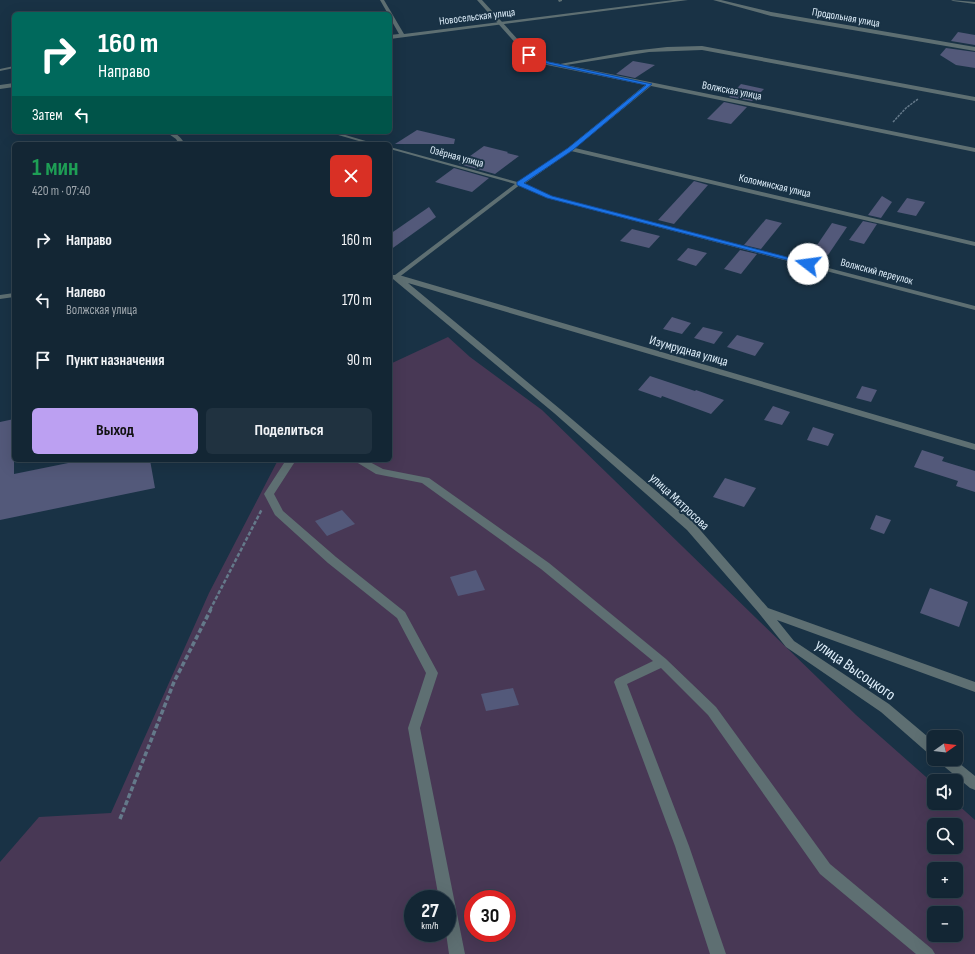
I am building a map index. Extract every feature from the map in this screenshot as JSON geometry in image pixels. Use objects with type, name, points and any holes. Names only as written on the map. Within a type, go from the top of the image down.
[{"type":"street","points":[[382,0],[389,12]]},
{"type":"street","name":"Волжская улица","points":[[479,0],[529,55],[537,59],[557,65],[975,150]]},
{"type":"street","name":"Новосельская улица","points":[[392,37],[664,1],[686,0]]},
{"type":"street","name":"Продольная улица","points":[[715,0],[771,14],[975,49]]},
{"type":"street","points":[[392,17],[403,36]]},
{"type":"street","points":[[557,65],[640,51],[674,47],[702,48],[975,99]]},
{"type":"street","points":[[519,184],[570,149],[650,84]]},
{"type":"street","points":[[0,87],[12,85]]},
{"type":"street","points":[[172,134],[181,142]]},
{"type":"street","name":"Коломинская улица","points":[[570,149],[975,244]]},
{"type":"street","name":"Волжский переулок","points":[[519,184],[549,197],[975,308]]},
{"type":"street","name":"Изумрудная улица","points":[[393,277],[975,447]]},
{"type":"street","name":"улица Матросова","points":[[393,277],[551,406],[691,527],[764,611],[975,687]]},
{"type":"street","points":[[290,462],[269,494],[279,513],[332,560],[401,615],[432,674],[414,728],[445,890]]},
{"type":"street","points":[[362,462],[380,472],[425,480],[545,566],[662,662],[712,711],[825,869],[927,954]]},
{"type":"street","name":"улица Высоцкого","points":[[764,611],[790,644],[885,708],[927,744]]},
{"type":"street","points":[[662,662],[620,682],[682,846],[718,954]]},
{"type":"street","points":[[953,766],[975,784]]},
{"type":"street","points":[[455,942],[457,954]]},
{"type":"lane","points":[[953,0],[975,4]]},
{"type":"lane","points":[[0,70],[12,68]]},
{"type":"lane","points":[[337,134],[367,142]]},
{"type":"lane","name":"Озёрная улица","points":[[392,149],[519,184]]},
{"type":"lane","points":[[393,277],[519,184]]},
{"type":"lane","points":[[0,297],[12,295]]},
{"type":"path","points":[[881,130],[897,119],[906,108],[930,90]]},
{"type":"path","points":[[120,820],[174,682],[269,494]]},
{"type":"shaded area","points":[[448,337],[470,357],[542,410],[856,715],[927,778],[927,810],[963,809],[975,820],[975,954],[0,954],[0,862],[39,817],[111,813],[209,593],[277,462],[392,462],[392,363]]},
{"type":"building","points":[[958,32],[975,35],[975,45],[951,41]]},
{"type":"building","points":[[946,48],[975,52],[975,68],[956,65],[940,55]]},
{"type":"building","points":[[633,61],[655,65],[635,78],[616,74]]},
{"type":"building","points":[[741,84],[764,89],[752,101],[729,97]]},
{"type":"building","points":[[724,102],[747,107],[731,124],[707,119]]},
{"type":"building","points":[[417,130],[455,139],[454,144],[395,144]]},
{"type":"building","points":[[484,146],[519,156],[495,174],[459,164]]},
{"type":"building","points":[[454,168],[489,178],[472,192],[435,182]]},
{"type":"building","points":[[694,181],[708,185],[674,224],[658,220]]},
{"type":"building","points":[[882,196],[892,202],[881,218],[868,215]]},
{"type":"building","points":[[907,198],[925,202],[916,216],[897,212]]},
{"type":"building","points":[[429,207],[436,217],[392,249],[392,233]]},
{"type":"building","points":[[766,219],[782,223],[761,249],[744,245]]},
{"type":"building","points":[[863,221],[877,224],[864,244],[849,240]]},
{"type":"building","points":[[832,223],[847,227],[828,255],[813,251]]},
{"type":"building","points":[[632,229],[660,236],[649,248],[620,241]]},
{"type":"building","points":[[688,248],[707,253],[696,266],[677,260]]},
{"type":"building","points":[[740,250],[757,254],[741,274],[724,269]]},
{"type":"building","points":[[672,317],[691,323],[682,334],[663,329]]},
{"type":"building","points":[[703,327],[723,332],[714,344],[694,338]]},
{"type":"building","points":[[737,335],[764,343],[755,356],[727,347]]},
{"type":"building","points":[[650,376],[724,400],[711,414],[662,396],[661,398],[638,390]]},
{"type":"building","points":[[862,386],[877,390],[871,402],[856,398]]},
{"type":"building","points":[[773,406],[790,412],[782,425],[764,420]]},
{"type":"building","points":[[12,419],[12,462],[14,462],[14,474],[73,462],[150,462],[155,488],[0,520],[0,422]]},
{"type":"building","points":[[813,427],[834,434],[828,446],[807,440]]},
{"type":"building","points":[[922,450],[944,457],[942,461],[975,471],[975,492],[956,486],[958,481],[914,467]]},
{"type":"building","points":[[725,478],[756,488],[744,507],[713,497]]},
{"type":"building","points":[[342,510],[355,524],[327,536],[315,521]]},
{"type":"building","points":[[876,515],[891,520],[884,534],[870,529]]},
{"type":"building","points":[[476,570],[485,590],[458,596],[450,577]]},
{"type":"building","points":[[930,588],[968,602],[959,627],[920,613]]},
{"type":"building","points":[[513,688],[519,705],[486,711],[481,694]]},
{"type":"route","points":[[529,55],[548,63],[650,84],[570,149],[519,184],[549,197],[808,264]]}]
